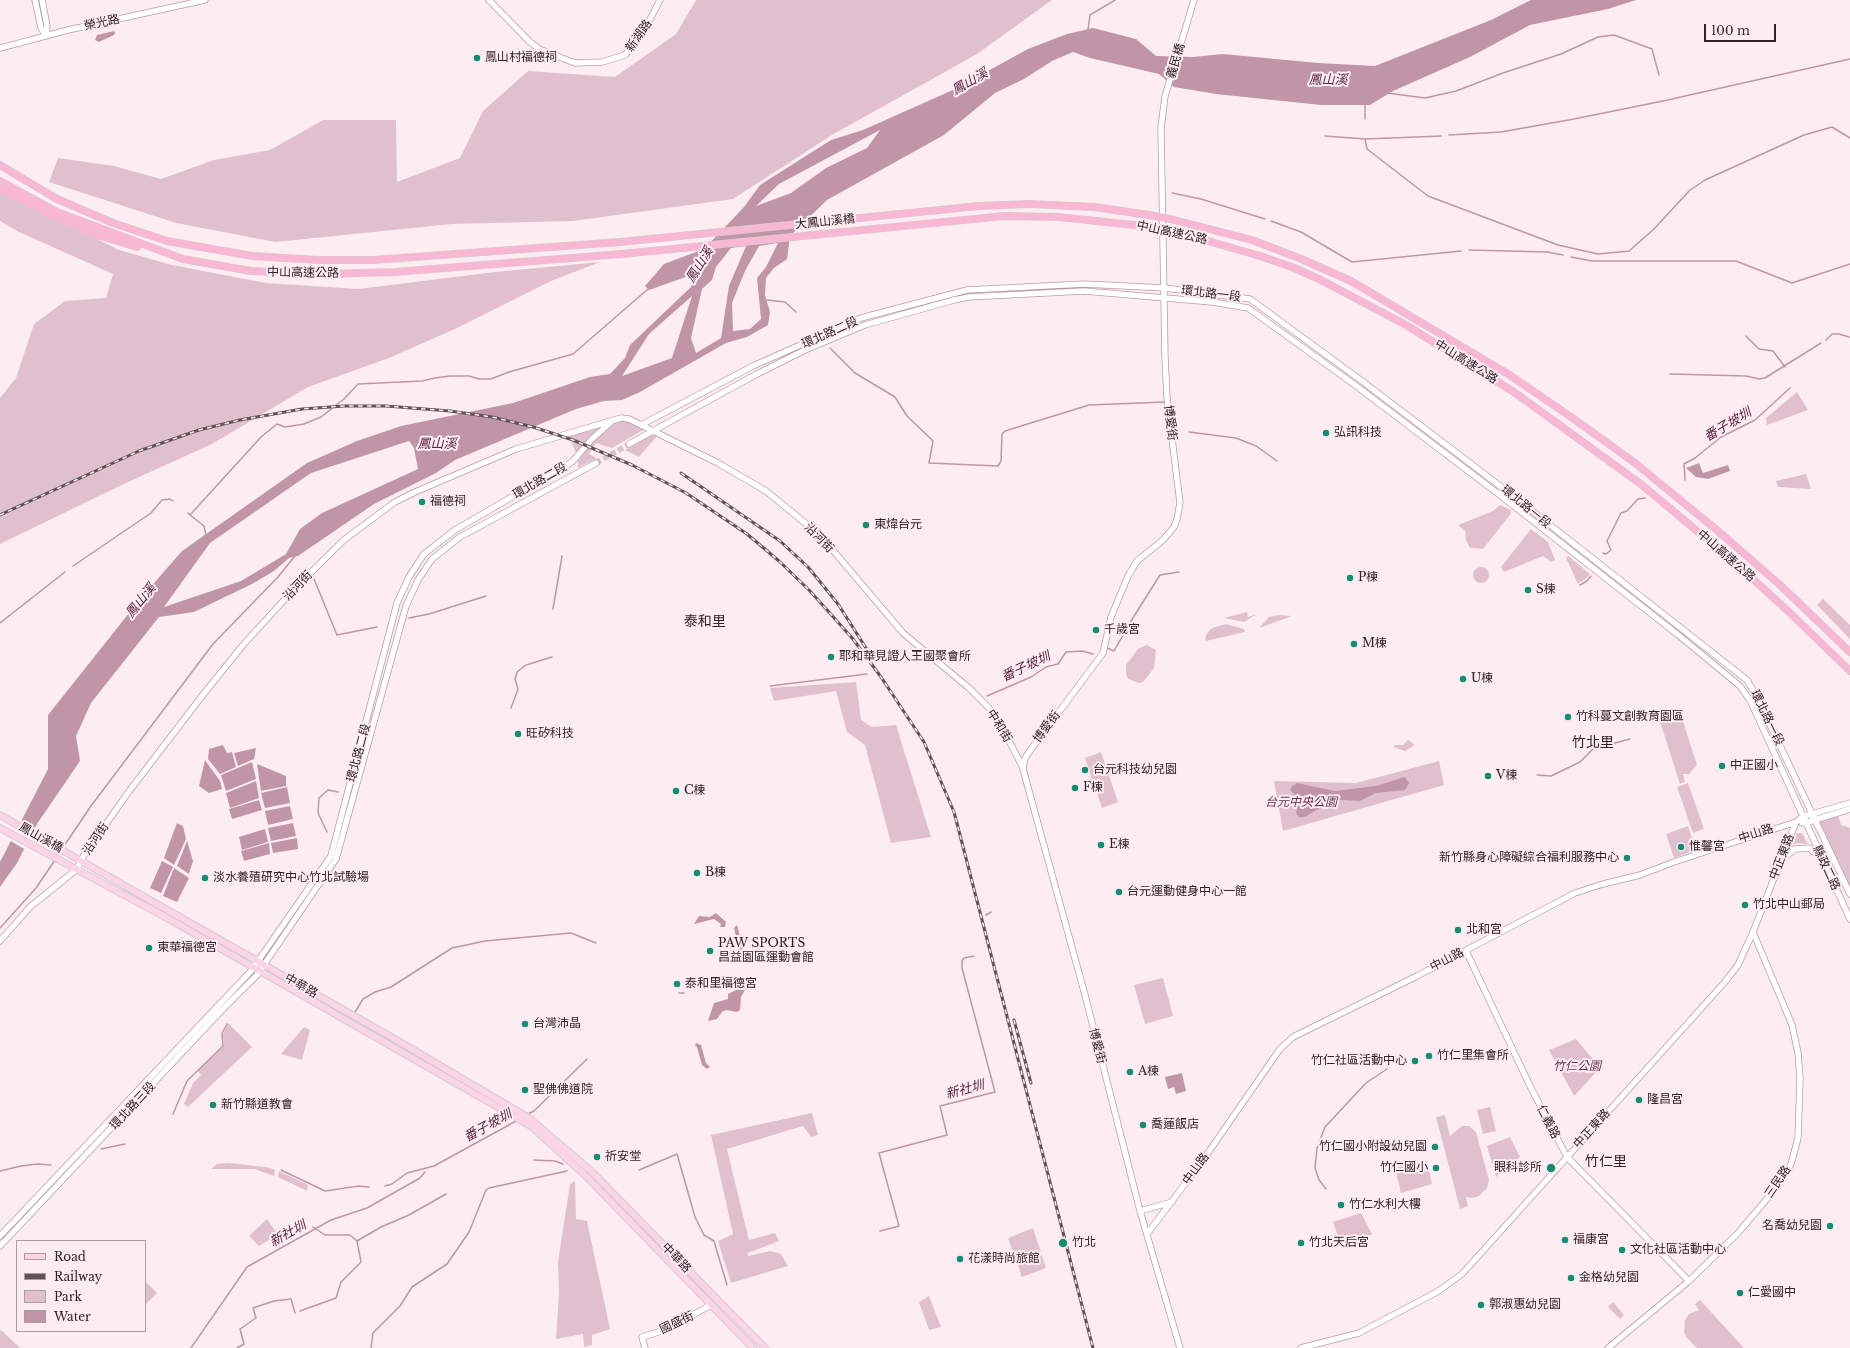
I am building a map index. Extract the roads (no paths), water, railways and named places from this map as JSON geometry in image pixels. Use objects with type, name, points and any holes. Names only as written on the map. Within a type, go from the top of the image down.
[{"type":"highway","name":"中山高速公路","points":[[0,164],[10,172],[57,199],[113,223],[167,241],[252,256],[318,260],[373,260],[620,242]]},
{"type":"highway","name":"中山高速公路","points":[[0,181],[58,212],[183,259],[251,271],[323,274],[395,272],[622,254]]},
{"type":"highway","points":[[0,189],[44,212],[97,235],[183,259]]},
{"type":"highway","name":"中山高速公路","points":[[1029,204],[1094,207],[1170,218],[1252,240],[1299,258],[1351,281],[1462,345],[1508,374],[1635,463],[1718,531],[1779,584],[1850,652]]},
{"type":"highway","name":"大鳳山溪橋","points":[[620,242],[979,206],[1029,204]]},
{"type":"highway","name":"中山高速公路","points":[[1004,216],[1059,216],[1170,230],[1253,253],[1292,267],[1406,325],[1514,392],[1642,485],[1772,596],[1850,671]]},
{"type":"highway","name":"大鳳山溪橋","points":[[622,254],[1004,216]]},
{"type":"main road","name":"鳳山溪橋","points":[[0,815],[82,861]]},
{"type":"main road","name":"鳳山溪橋","points":[[0,828],[77,869]]},
{"type":"main road","name":"中華路","points":[[82,861],[261,963],[517,1114]]},
{"type":"main road","name":"中華路","points":[[77,869],[517,1114]]},
{"type":"main road","points":[[517,1114],[527,1120]]},
{"type":"main road","name":"中華路","points":[[527,1120],[587,1167],[765,1348]]},
{"type":"main road","name":"中華路","points":[[527,1120],[582,1172],[753,1348]]},
{"type":"street","points":[[35,0],[40,28],[46,36]]},
{"type":"street","points":[[42,0],[47,26],[46,36]]},
{"type":"street","name":"榮光路","points":[[0,48],[205,0]]},
{"type":"street","name":"新湖路","points":[[490,0],[530,42],[539,49],[575,63],[602,62],[625,55],[643,33],[660,0]]},
{"type":"street","name":"義民橋","points":[[1161,122],[1165,96],[1194,0]]},
{"type":"street","name":"博愛街","points":[[1161,122],[1167,398],[1180,503],[1177,519],[1174,526],[1163,540],[1137,561],[1128,576],[1112,617],[1103,653],[1025,758],[1023,769],[1085,995],[1140,1211],[1180,1348]]},
{"type":"street","name":"環北路二段","points":[[640,425],[753,366],[861,318],[967,290],[1084,284],[1165,288]]},
{"type":"street","name":"環北路一段","points":[[1165,288],[1250,299],[1362,381],[1512,495],[1747,680],[1758,699],[1814,817]]},
{"type":"street","name":"環北路二段","points":[[629,444],[757,374],[822,343],[864,325],[954,300],[968,297],[1084,291],[1165,298]]},
{"type":"street","name":"環北路一段","points":[[1165,298],[1248,308],[1355,384],[1680,636],[1740,686],[1746,693],[1802,817]]},
{"type":"street","points":[[611,421],[621,418],[630,419],[640,425]]},
{"type":"street","name":"環北路二段","points":[[261,963],[331,856],[398,603],[409,577],[424,554],[455,530],[572,462],[592,439],[611,421]]},
{"type":"street","name":"沿河街","points":[[0,941],[30,907],[77,869],[130,790],[214,681],[292,591],[345,539],[395,502],[415,492],[516,449],[611,421]]},
{"type":"street","name":"沿河街","points":[[640,425],[718,463],[766,492],[800,519],[820,535],[903,633],[969,688]]},
{"type":"street","name":"環北路二段","points":[[261,963],[336,859],[406,606],[418,580],[432,558],[460,537],[596,463]]},
{"type":"street","name":"中和街","points":[[969,688],[988,707],[1001,725],[1023,769]]},
{"type":"street","name":"中山路","points":[[1796,822],[1805,823],[1814,817],[1850,803]]},
{"type":"street","name":"中山路","points":[[1147,1234],[1172,1202],[1280,1049],[1293,1037],[1466,951],[1575,893],[1603,884],[1640,875],[1674,862],[1796,822],[1802,817],[1814,817],[1850,809]]},
{"type":"street","name":"縣政二路","points":[[1802,817],[1850,919]]},
{"type":"street","name":"縣政二路","points":[[1814,817],[1850,894]]},
{"type":"street","name":"中正東路","points":[[1301,1348],[1358,1333],[1450,1284],[1462,1274],[1724,983],[1738,965],[1753,932],[1796,822]]},
{"type":"street","points":[[1782,859],[1795,849],[1810,848],[1822,858]]},
{"type":"street","name":"三民路","points":[[1608,1348],[1689,1281],[1738,1233],[1778,1186],[1791,1164],[1798,1138],[1800,1078],[1798,1053],[1792,1025],[1753,932]]},
{"type":"street","name":"仁義路","points":[[1466,951],[1530,1088],[1567,1157],[1689,1281]]},
{"type":"street","name":"環北路三段","points":[[0,1246],[261,963]]},
{"type":"street","name":"環北路三段","points":[[0,1236],[256,970]]},
{"type":"street","points":[[1140,1211],[1172,1202]]},
{"type":"street","name":"國盛街","points":[[645,1348],[642,1337],[665,1330],[711,1305]]},
{"type":"water","name":"鳳山溪","points":[[1531,0],[1636,0],[1608,9],[1530,25],[1470,57],[1393,91],[1370,105],[1321,105],[1216,94],[1174,87],[1159,74],[1090,58],[1073,52],[1052,61],[1024,79],[995,93],[944,135],[827,200],[790,236],[787,259],[774,268],[766,278],[765,295],[770,312],[768,325],[747,337],[726,343],[640,392],[622,400],[604,401],[576,409],[455,460],[436,473],[374,504],[298,556],[289,558],[274,571],[252,584],[194,612],[159,617],[91,703],[76,736],[80,761],[37,824],[17,863],[0,887],[0,862],[48,769],[48,715],[141,598],[182,551],[307,463],[357,441],[401,426],[513,403],[590,377],[610,374],[625,358],[630,345],[691,287],[697,273],[649,290],[645,286],[664,264],[704,249],[744,207],[760,185],[831,140],[863,130],[955,89],[1028,49],[1067,34],[1093,28],[1136,39],[1156,56],[1193,57],[1223,54],[1318,63],[1375,66],[1491,20]],"holes":[[[880,130],[867,148],[826,168],[791,193],[756,206],[779,184]],[[778,243],[766,267],[757,278],[761,319],[750,329],[733,331],[732,303],[745,271],[759,246]],[[746,246],[729,286],[721,338],[696,353],[691,338],[702,289],[712,280],[716,267],[731,248]],[[692,296],[672,358],[622,376],[649,334]],[[409,441],[414,448],[418,469],[322,513],[300,529],[286,554],[241,581],[164,607],[210,543],[311,473]]]},
{"type":"water","points":[[114,31],[114,35],[99,42],[95,40],[97,35]]},
{"type":"water","points":[[1699,463],[1703,473],[1728,465],[1730,471],[1708,479],[1696,477],[1686,468]]},
{"type":"water","points":[[223,745],[227,753],[232,752],[236,767],[220,774],[208,759],[209,749]]},
{"type":"water","points":[[256,748],[254,759],[238,766],[234,753]]},
{"type":"water","points":[[205,760],[220,781],[222,789],[209,793],[199,786]]},
{"type":"water","points":[[252,762],[256,779],[226,791],[221,775]]},
{"type":"water","points":[[257,764],[286,776],[286,786],[261,791]]},
{"type":"water","points":[[1405,777],[1409,783],[1405,790],[1376,793],[1360,801],[1342,800],[1323,806],[1305,817],[1299,817],[1296,813],[1299,799],[1290,790],[1292,786],[1297,783],[1335,791],[1376,786]]},
{"type":"water","points":[[256,781],[259,798],[230,808],[226,793]]},
{"type":"water","points":[[287,787],[290,803],[265,808],[261,793]]},
{"type":"water","points":[[259,800],[262,810],[232,819],[229,809]]},
{"type":"water","points":[[290,806],[293,819],[268,825],[265,811]]},
{"type":"water","points":[[177,823],[183,826],[186,839],[174,865],[164,858]]},
{"type":"water","points":[[293,823],[296,836],[271,841],[268,828]]},
{"type":"water","points":[[265,829],[268,842],[242,850],[239,837]]},
{"type":"water","points":[[297,838],[298,849],[273,853],[271,843]]},
{"type":"water","points":[[187,841],[193,861],[189,874],[177,866]]},
{"type":"water","points":[[269,843],[270,854],[244,861],[241,851]]},
{"type":"water","points":[[162,861],[173,867],[161,893],[150,888]]},
{"type":"water","points":[[174,868],[189,878],[177,902],[163,896]]},
{"type":"water","points":[[716,913],[726,922],[725,927],[720,927],[721,924],[714,919],[694,924],[699,916],[710,917]]},
{"type":"water","points":[[737,925],[745,955],[739,949],[734,928]]},
{"type":"water","points":[[746,980],[746,988],[741,997],[740,1010],[737,1012],[726,1010],[722,1012],[717,1019],[708,1021],[714,1003],[728,999],[728,994],[740,988],[743,981]]},
{"type":"water","points":[[696,1043],[701,1045],[706,1063],[710,1067],[707,1069],[702,1065],[697,1047],[695,1046]]},
{"type":"water","points":[[1182,1073],[1186,1091],[1176,1094],[1174,1087],[1168,1089],[1165,1077]]},
{"type":"waterway","points":[[1088,30],[1090,15],[1115,0]]},
{"type":"waterway","points":[[1387,93],[1425,98],[1456,91],[1503,73],[1561,54],[1598,37],[1614,35],[1652,49],[1659,75]]},
{"type":"waterway","points":[[1449,135],[1501,132],[1574,119],[1663,101],[1850,59]]},
{"type":"waterway","points":[[1365,103],[1365,119]]},
{"type":"waterway","points":[[1365,139],[1367,149],[1428,196],[1558,245],[1598,254],[1629,251],[1654,229],[1690,190],[1705,180],[1804,135],[1832,127],[1850,138]]},
{"type":"waterway","points":[[1325,136],[1365,139],[1441,136]]},
{"type":"waterway","points":[[1172,193],[1201,199],[1265,219]]},
{"type":"waterway","points":[[1271,221],[1301,232],[1352,262],[1461,251]]},
{"type":"waterway","points":[[1469,250],[1547,252],[1563,255]]},
{"type":"waterway","points":[[1571,257],[1592,261],[1736,261],[1792,283],[1850,264]]},
{"type":"waterway","points":[[188,513],[190,515],[261,437],[277,424],[285,427],[304,424],[321,417],[344,399],[358,384],[422,381],[450,376],[469,376],[479,379],[491,379],[509,372],[573,354],[648,289]]},
{"type":"waterway","points":[[767,300],[785,302],[796,312]]},
{"type":"waterway","points":[[1826,340],[1832,334],[1839,334],[1849,337]]},
{"type":"waterway","points":[[1746,336],[1759,349],[1773,351],[1785,367]]},
{"type":"waterway","points":[[1670,374],[1746,376],[1759,379],[1765,378],[1821,343]]},
{"type":"waterway","points":[[830,348],[855,373],[895,397],[907,416],[933,441],[929,463],[998,466],[1001,461],[1002,434],[1005,431],[1089,405],[1165,402]]},
{"type":"waterway","name":"番子坡圳","points":[[1685,480],[1684,464],[1695,458],[1721,437],[1755,420],[1790,388]]},
{"type":"waterway","points":[[1189,432],[1236,438],[1256,446],[1277,461]]},
{"type":"waterway","name":"番子坡圳","points":[[1603,553],[1606,554],[1611,550],[1607,541],[1621,513],[1627,511],[1638,499],[1645,498]]},
{"type":"waterway","points":[[73,566],[151,513],[162,500],[170,499],[173,501]]},
{"type":"waterway","points":[[190,515],[204,526],[206,536]]},
{"type":"waterway","points":[[62,849],[91,806],[213,644],[278,577],[295,556]]},
{"type":"waterway","points":[[553,609],[562,556]]},
{"type":"waterway","points":[[0,623],[65,572]]},
{"type":"waterway","name":"番子坡圳","points":[[1107,648],[1114,651],[1160,575],[1179,572]]},
{"type":"waterway","points":[[1580,585],[1587,581],[1591,576]]},
{"type":"waterway","points":[[314,579],[337,635],[377,627]]},
{"type":"waterway","points":[[409,618],[429,614],[486,596]]},
{"type":"waterway","name":"番子坡圳","points":[[987,696],[1031,677],[1046,667],[1058,664],[1066,652],[1082,651],[1093,654]]},
{"type":"waterway","points":[[511,708],[518,689],[515,679],[517,672],[526,665],[552,657]]},
{"type":"waterway","name":"番子坡圳","points":[[770,686],[867,674]]},
{"type":"waterway","name":"新社圳","points":[[1537,775],[1551,776],[1580,762],[1593,749],[1630,739]]},
{"type":"waterway","points":[[327,832],[318,813],[319,798],[328,790],[338,792]]},
{"type":"waterway","points":[[0,928],[36,888],[55,860]]},
{"type":"waterway","name":"新社圳","points":[[986,915],[991,912]]},
{"type":"waterway","points":[[355,1012],[363,999],[375,992],[391,987],[452,948],[485,941],[571,933],[596,943]]},
{"type":"waterway","name":"新社圳","points":[[880,1231],[899,1226],[879,1153],[947,1135],[940,1106],[995,1092],[962,968],[962,961],[964,958],[974,956]]},
{"type":"waterway","name":"番子坡圳","points":[[679,993],[684,993]]},
{"type":"waterway","points":[[173,1114],[187,1081],[223,1046],[222,1033],[227,1024]]},
{"type":"waterway","name":"番子坡圳","points":[[528,1114],[534,1111],[587,1059]]},
{"type":"waterway","points":[[1326,1189],[1319,1180],[1315,1168],[1317,1148],[1325,1127],[1366,1083],[1387,1069]]},
{"type":"waterway","name":"番子坡圳","points":[[385,1186],[392,1184],[407,1173],[434,1166],[518,1120]]},
{"type":"waterway","name":"番子坡圳","points":[[101,1149],[125,1144]]},
{"type":"waterway","name":"新社圳","points":[[639,1170],[677,1154],[695,1217],[704,1235],[714,1241],[727,1285]]},
{"type":"waterway","points":[[534,1160],[555,1161],[563,1164]]},
{"type":"waterway","name":"番子坡圳","points":[[0,1171],[37,1164],[51,1165]]},
{"type":"waterway","name":"番子坡圳","points":[[281,1170],[325,1191],[359,1186],[369,1187]]},
{"type":"waterway","name":"新社圳","points":[[371,1348],[373,1333],[400,1306],[412,1287],[447,1264],[469,1232],[486,1190],[489,1188],[567,1171]]},
{"type":"waterway","name":"新社圳","points":[[191,1348],[247,1267],[331,1220],[367,1208],[420,1178],[425,1172]]},
{"type":"waterway","points":[[313,1227],[325,1235],[350,1235],[357,1241],[381,1227],[409,1215],[446,1194]]},
{"type":"waterway","points":[[300,1311],[336,1298],[341,1282],[361,1262],[357,1241]]},
{"type":"waterway","points":[[237,1348],[244,1344],[240,1329],[256,1318],[253,1308],[274,1301],[291,1299],[295,1313]]},
{"type":"tunnel","points":[[596,463],[629,444]]},
{"type":"railway","points":[[0,515],[139,451],[199,430],[240,420],[302,409],[344,406],[386,406],[450,411],[492,417],[533,427],[573,440],[632,465],[686,493],[747,534],[779,561],[810,591],[853,639],[881,677],[924,742],[954,812],[1093,1348]]},
{"type":"railway","points":[[681,473],[780,541],[808,567],[838,604],[866,648]]},
{"type":"railway","points":[[1014,1020],[1031,1083]]},
{"type":"place","name":"鳳山村福德祠","points":[[477,58]]},
{"type":"place","name":"弘訊科技","points":[[1326,433]]},
{"type":"place","name":"福德祠","points":[[422,502]]},
{"type":"place","name":"東煒台元","points":[[866,525]]},
{"type":"place","name":"P棟","points":[[1350,578]]},
{"type":"place","name":"S棟","points":[[1528,590]]},
{"type":"place","name":"千歲宮","points":[[1096,630]]},
{"type":"place","name":"M棟","points":[[1354,644]]},
{"type":"place","name":"耶和華見證人王國聚會所","points":[[831,657]]},
{"type":"place","name":"U棟","points":[[1463,679]]},
{"type":"place","name":"竹科蔓文創教育園區","points":[[1568,717]]},
{"type":"place","name":"旺矽科技","points":[[518,734]]},
{"type":"place","name":"中正國小","points":[[1722,766]]},
{"type":"place","name":"台元科技幼兒園","points":[[1085,770]]},
{"type":"place","name":"V棟","points":[[1488,776]]},
{"type":"place","name":"F棟","points":[[1075,788]]},
{"type":"place","name":"C棟","points":[[676,791]]},
{"type":"place","name":"E棟","points":[[1101,845]]},
{"type":"place","name":"惟馨宮","points":[[1681,847]]},
{"type":"place","name":"新竹縣身心障礙綜合福利服務中心","points":[[1627,858]]},
{"type":"place","name":"B棟","points":[[697,873]]},
{"type":"place","name":"淡水養殖研究中心竹北試驗場","points":[[205,878]]},
{"type":"place","name":"台元運動健身中心一館","points":[[1119,892]]},
{"type":"place","name":"竹北中山郵局","points":[[1745,905]]},
{"type":"place","name":"北和宮","points":[[1458,930]]},
{"type":"place","name":"東華福德宮","points":[[149,948]]},
{"type":"place","name":"PAW SPORTS 昌益園區運動會館","points":[[710,951]]},
{"type":"place","name":"泰和里福德宮","points":[[677,984]]},
{"type":"place","name":"台灣沛晶","points":[[525,1024]]},
{"type":"place","name":"竹仁里集會所","points":[[1429,1056]]},
{"type":"place","name":"竹仁社區活動中心","points":[[1415,1061]]},
{"type":"place","name":"A棟","points":[[1130,1072]]},
{"type":"place","name":"聖佛佛道院","points":[[525,1090]]},
{"type":"place","name":"隆昌宮","points":[[1639,1100]]},
{"type":"place","name":"新竹縣道教會","points":[[213,1105]]},
{"type":"place","name":"喬蓮飯店","points":[[1143,1125]]},
{"type":"place","name":"竹仁國小附設幼兒園","points":[[1435,1147]]},
{"type":"place","name":"祈安堂","points":[[597,1157]]},
{"type":"place","name":"竹仁國小","points":[[1436,1168]]},
{"type":"place","name":"眼科診所","points":[[1551,1168]]},
{"type":"place","name":"竹仁水利大樓","points":[[1341,1205]]},
{"type":"place","name":"名喬幼兒園","points":[[1830,1226]]},
{"type":"place","name":"福康宮","points":[[1565,1240]]},
{"type":"place","name":"竹北","points":[[1063,1243]]},
{"type":"place","name":"竹北天后宮","points":[[1301,1243]]},
{"type":"place","name":"文化社區活動中心","points":[[1622,1250]]},
{"type":"place","name":"花漾時尚旅館","points":[[960,1259]]},
{"type":"place","name":"金格幼兒園","points":[[1571,1278]]},
{"type":"place","name":"仁愛國中","points":[[1740,1293]]},
{"type":"place","name":"郭淑惠幼兒園","points":[[1481,1305]]},
{"type":"district","name":"泰和里","points":[[705,622]]},
{"type":"district","name":"竹北里","points":[[1593,743]]},
{"type":"district","name":"竹仁里","points":[[1606,1162]]},
{"type":"park label","name":"台元中央公園","points":[[1301,803]]},
{"type":"park label","name":"竹仁公園","points":[[1577,1067]]}]
